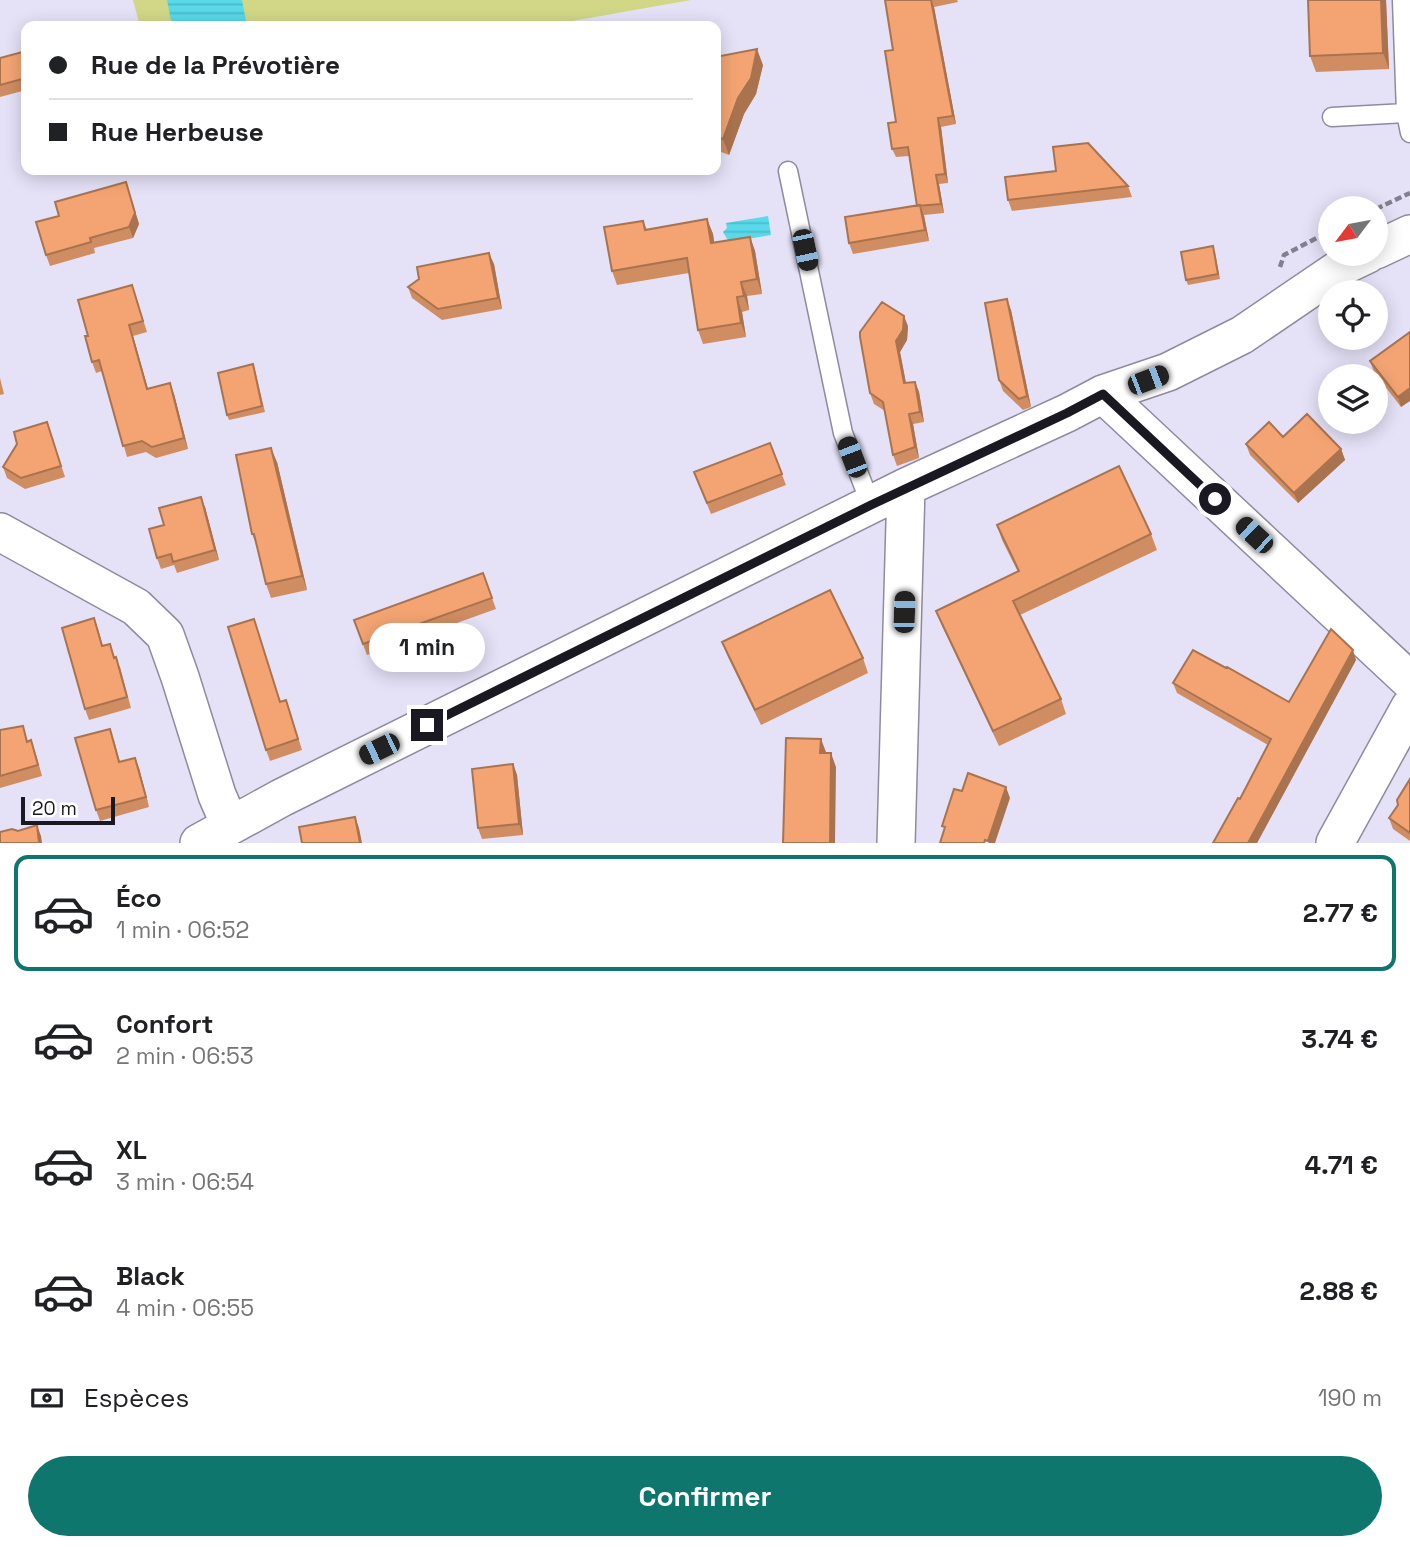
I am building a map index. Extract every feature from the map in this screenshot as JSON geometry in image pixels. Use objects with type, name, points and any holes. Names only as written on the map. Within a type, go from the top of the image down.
[{"type":"street","points":[[1388,244],[1410,234]]},
{"type":"street","points":[[214,834],[906,487],[1103,394],[1168,372],[1242,335],[1344,266]]},
{"type":"street","points":[[1103,394],[1410,681]]},
{"type":"street","points":[[897,843],[906,487]]},
{"type":"street","points":[[0,532],[136,607],[165,635],[217,795],[214,834]]},
{"type":"street","points":[[1335,843],[1410,707]]},
{"type":"lane","points":[[1402,0],[1406,113],[1410,133]]},
{"type":"lane","points":[[1332,117],[1406,113]]},
{"type":"lane","points":[[788,171],[843,433],[871,505]]},
{"type":"path","points":[[1388,203],[1410,193]]},
{"type":"green space","points":[[133,0],[691,0],[572,21],[139,21]]},
{"type":"water","points":[[167,0],[242,0],[246,21],[171,21]]},
{"type":"water","points":[[768,216],[771,235],[729,242],[723,232],[727,228],[726,223]]},
{"type":"building","points":[[885,0],[931,0],[953,116],[938,118],[945,174],[936,175],[941,204],[917,206],[908,147],[892,149],[888,123],[896,122],[885,51],[893,50]]},
{"type":"building","points":[[1308,0],[1381,0],[1383,53],[1310,56]]},
{"type":"building","points":[[757,49],[751,78],[738,98],[723,139],[721,138],[721,56]]},
{"type":"building","points":[[21,52],[21,79],[0,85],[0,58]]},
{"type":"building","points":[[1088,143],[1128,186],[1008,200],[1005,177],[1056,171],[1053,147]]},
{"type":"building","points":[[126,182],[135,213],[129,227],[46,255],[36,222],[59,216],[55,202]]},
{"type":"building","points":[[920,205],[925,230],[849,243],[845,217]]},
{"type":"building","points":[[707,219],[711,243],[750,237],[757,279],[741,282],[744,296],[737,297],[741,323],[698,330],[687,258],[612,271],[604,227],[643,221],[645,230]]},
{"type":"building","points":[[1213,246],[1218,274],[1186,280],[1181,252]]},
{"type":"building","points":[[489,253],[498,298],[438,309],[408,287],[419,279],[417,267]]},
{"type":"building","points":[[132,285],[143,321],[129,325],[147,389],[170,383],[184,438],[152,447],[142,441],[123,446],[99,360],[92,362],[78,300]]},
{"type":"building","points":[[1007,299],[1027,396],[1019,399],[999,380],[985,303]]},
{"type":"building","points":[[882,302],[904,316],[903,330],[896,341],[904,383],[915,382],[920,412],[909,414],[915,447],[893,455],[883,402],[870,393],[860,337],[860,332]]},
{"type":"building","points":[[1410,332],[1410,388],[1398,397],[1388,384],[1388,364],[1372,364],[1370,361]]},
{"type":"building","points":[[253,364],[262,406],[227,415],[218,373]]},
{"type":"building","points":[[1307,414],[1318,425],[1318,434],[1326,434],[1341,449],[1294,493],[1246,444],[1269,422],[1283,437]]},
{"type":"building","points":[[47,422],[61,466],[21,478],[3,467],[17,444],[14,432]]},
{"type":"building","points":[[770,443],[782,474],[707,503],[694,472]]},
{"type":"building","points":[[271,448],[302,576],[266,584],[252,534],[236,455]]},
{"type":"building","points":[[1119,466],[1151,534],[1013,601],[1061,699],[993,731],[936,611],[1019,571],[997,525]]},
{"type":"building","points":[[201,497],[215,550],[173,562],[171,554],[157,558],[149,529],[164,525],[159,508]]},
{"type":"building","points":[[483,573],[492,598],[363,644],[354,620]]},
{"type":"building","points":[[830,590],[863,658],[755,710],[722,642]]},
{"type":"building","points":[[94,618],[102,646],[110,644],[114,658],[116,657],[127,697],[85,709],[62,628]]},
{"type":"building","points":[[254,619],[280,702],[286,700],[298,739],[266,750],[228,627]]},
{"type":"building","points":[[1331,629],[1353,650],[1248,843],[1213,843],[1238,798],[1240,799],[1271,739],[1173,683],[1193,650],[1289,702]]},
{"type":"building","points":[[23,726],[27,742],[31,740],[38,765],[0,776],[0,730]]},
{"type":"building","points":[[110,729],[119,762],[135,758],[146,797],[96,810],[75,738]]},
{"type":"building","points":[[786,738],[821,739],[820,753],[831,753],[830,843],[783,843]]},
{"type":"building","points":[[513,764],[519,824],[478,828],[472,769]]},
{"type":"building","points":[[968,773],[1006,787],[988,841],[940,843],[945,827],[942,826],[954,789],[962,791]]},
{"type":"building","points":[[1410,779],[1410,833],[1389,818]]},
{"type":"building","points":[[355,817],[360,843],[302,843],[299,827]]},
{"type":"building","points":[[37,825],[39,843],[0,843],[0,832],[12,829],[18,831]]},
{"type":"route","points":[[427,725],[906,487],[1103,394],[1215,499]]}]
